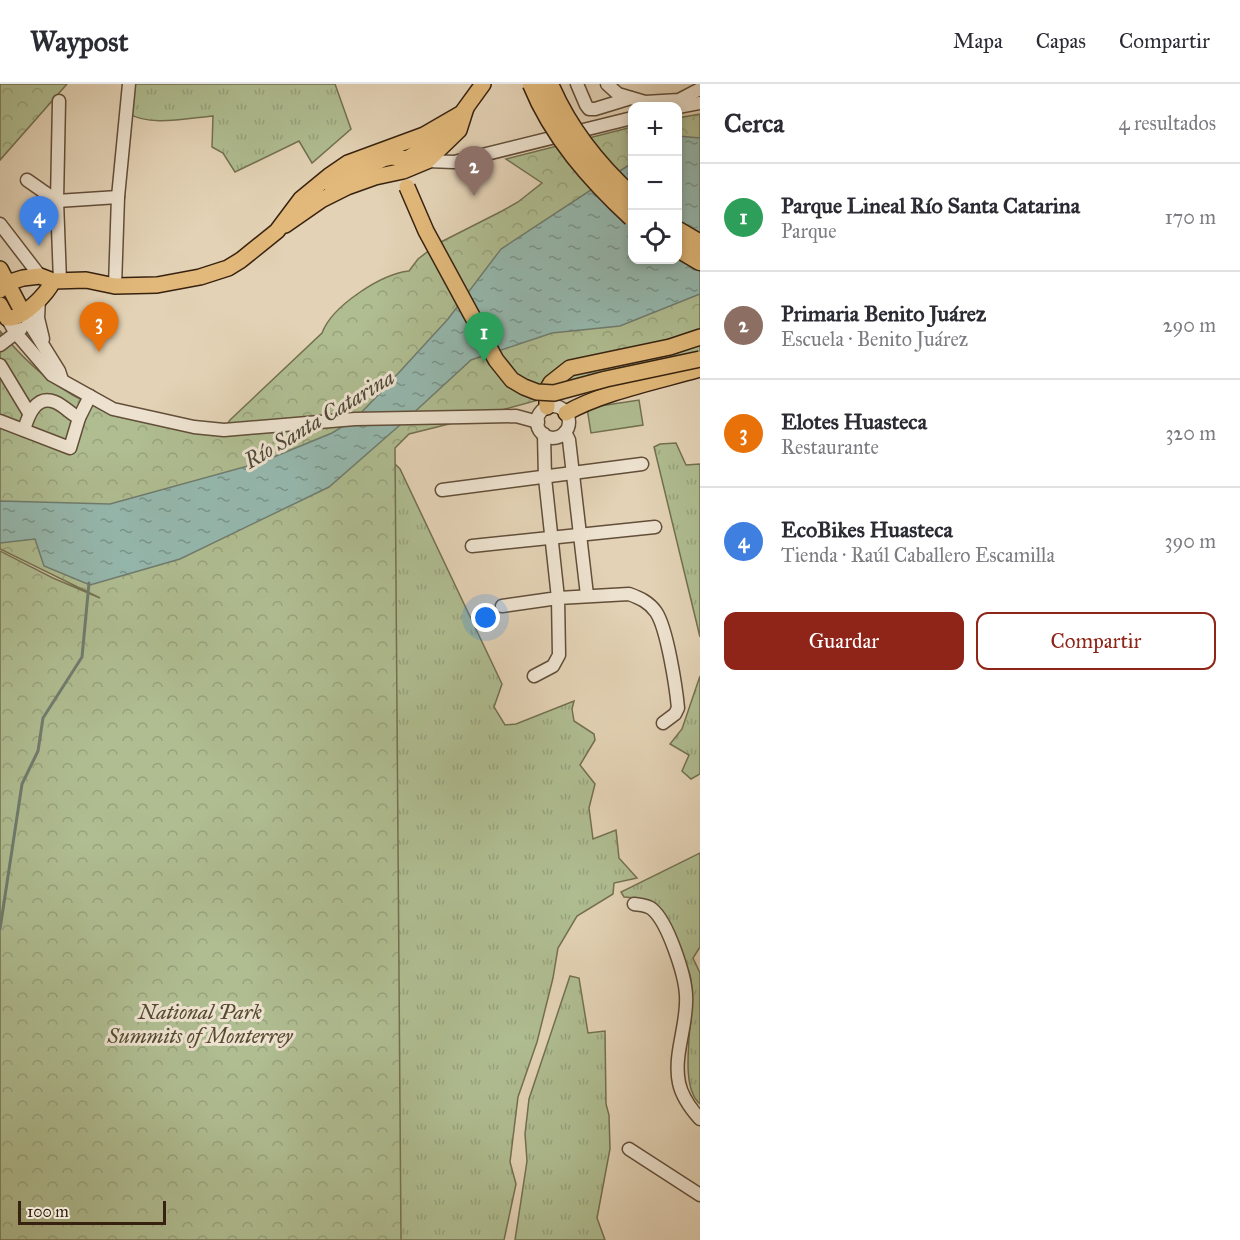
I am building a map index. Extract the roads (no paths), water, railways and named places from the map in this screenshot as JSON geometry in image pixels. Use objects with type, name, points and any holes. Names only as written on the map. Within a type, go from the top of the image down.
[{"type":"highway","points":[[532,84],[554,127],[573,154],[602,189],[628,212]]},
{"type":"highway","points":[[549,84],[569,122],[588,149],[617,183],[628,192]]},
{"type":"highway","points":[[682,233],[700,244]]},
{"type":"highway","points":[[682,250],[700,261]]},
{"type":"main road","points":[[4,287],[22,278],[86,280],[115,286],[157,285],[213,273],[241,260],[321,200],[412,161],[459,130],[464,111],[483,84]]},
{"type":"main road","points":[[277,231],[293,207],[315,186],[348,163],[424,135],[464,111]]},
{"type":"main road","points":[[293,207],[383,159],[392,157],[412,161]]},
{"type":"main road","points":[[412,161],[410,187],[426,231],[496,360],[512,380],[537,392],[554,393],[700,357]]},
{"type":"main road","points":[[0,269],[4,287],[27,319]]},
{"type":"main road","points":[[27,319],[39,298],[46,292],[51,280]]},
{"type":"main road","points":[[8,318],[27,319]]},
{"type":"main road","points":[[547,407],[547,390],[550,383],[570,368],[670,347],[700,337]]},
{"type":"main road","points":[[566,412],[580,404],[700,369]]},
{"type":"street","points":[[115,286],[118,197],[129,84]]},
{"type":"street","points":[[577,84],[586,105],[592,110],[631,98]]},
{"type":"street","points":[[607,84],[618,94],[645,102],[672,101],[700,89]]},
{"type":"street","points":[[51,280],[57,201],[59,101]]},
{"type":"street","points":[[682,106],[700,103]]},
{"type":"street","points":[[412,161],[454,162],[628,118]]},
{"type":"street","points":[[27,180],[57,201],[118,197]]},
{"type":"street","points":[[0,224],[51,280]]},
{"type":"street","points":[[39,298],[38,318],[51,360]]},
{"type":"street","points":[[0,345],[8,318]]},
{"type":"street","points":[[8,318],[52,375],[113,409],[194,427],[224,430],[355,419],[516,416],[538,422]]},
{"type":"street","points":[[27,319],[62,380]]},
{"type":"street","points":[[0,365],[29,413]]},
{"type":"street","points":[[0,421],[70,448],[79,418],[90,396]]},
{"type":"street","points":[[24,430],[29,413],[43,402],[54,401],[79,418]]},
{"type":"street","points":[[534,676],[553,666],[559,655],[558,598],[545,478],[544,434],[538,422],[540,413],[547,407],[557,406],[566,412],[569,422],[566,432],[569,440],[587,595]]},
{"type":"street","points":[[544,434],[553,438],[566,432]]},
{"type":"street","points":[[442,490],[642,464]]},
{"type":"street","points":[[472,546],[655,527]]},
{"type":"street","points":[[502,606],[587,595],[629,594],[640,598],[656,613],[663,626],[678,705],[675,714],[663,723]]},
{"type":"street","points":[[634,904],[652,909],[658,917],[665,929],[682,975],[686,1006],[677,1069],[683,1095],[700,1119]]},
{"type":"street","points":[[629,1149],[700,1195]]},
{"type":"water","name":"Río Santa Catarina","points":[[682,136],[700,138],[700,294],[620,326],[552,333],[471,360],[329,487],[180,559],[90,585],[44,566],[35,539],[0,543],[0,501],[110,504],[259,463],[332,433],[355,419],[382,391],[448,319],[501,249],[628,166],[628,264],[682,264]]},
{"type":"waterway","points":[[0,929],[22,784],[38,751],[43,718],[82,657],[89,583]]},
{"type":"place","name":"Primaria Benito Juárez","points":[[474,196]]},
{"type":"place","name":"EcoBikes Huasteca","points":[[39,246]]},
{"type":"place","name":"Elotes Huasteca","points":[[99,352]]},
{"type":"place","name":"Parque Lineal Río Santa Catarina","points":[[484,362]]},
{"type":"park label","name":"National Park Summits of Monterrey","points":[[200,1024]]}]
